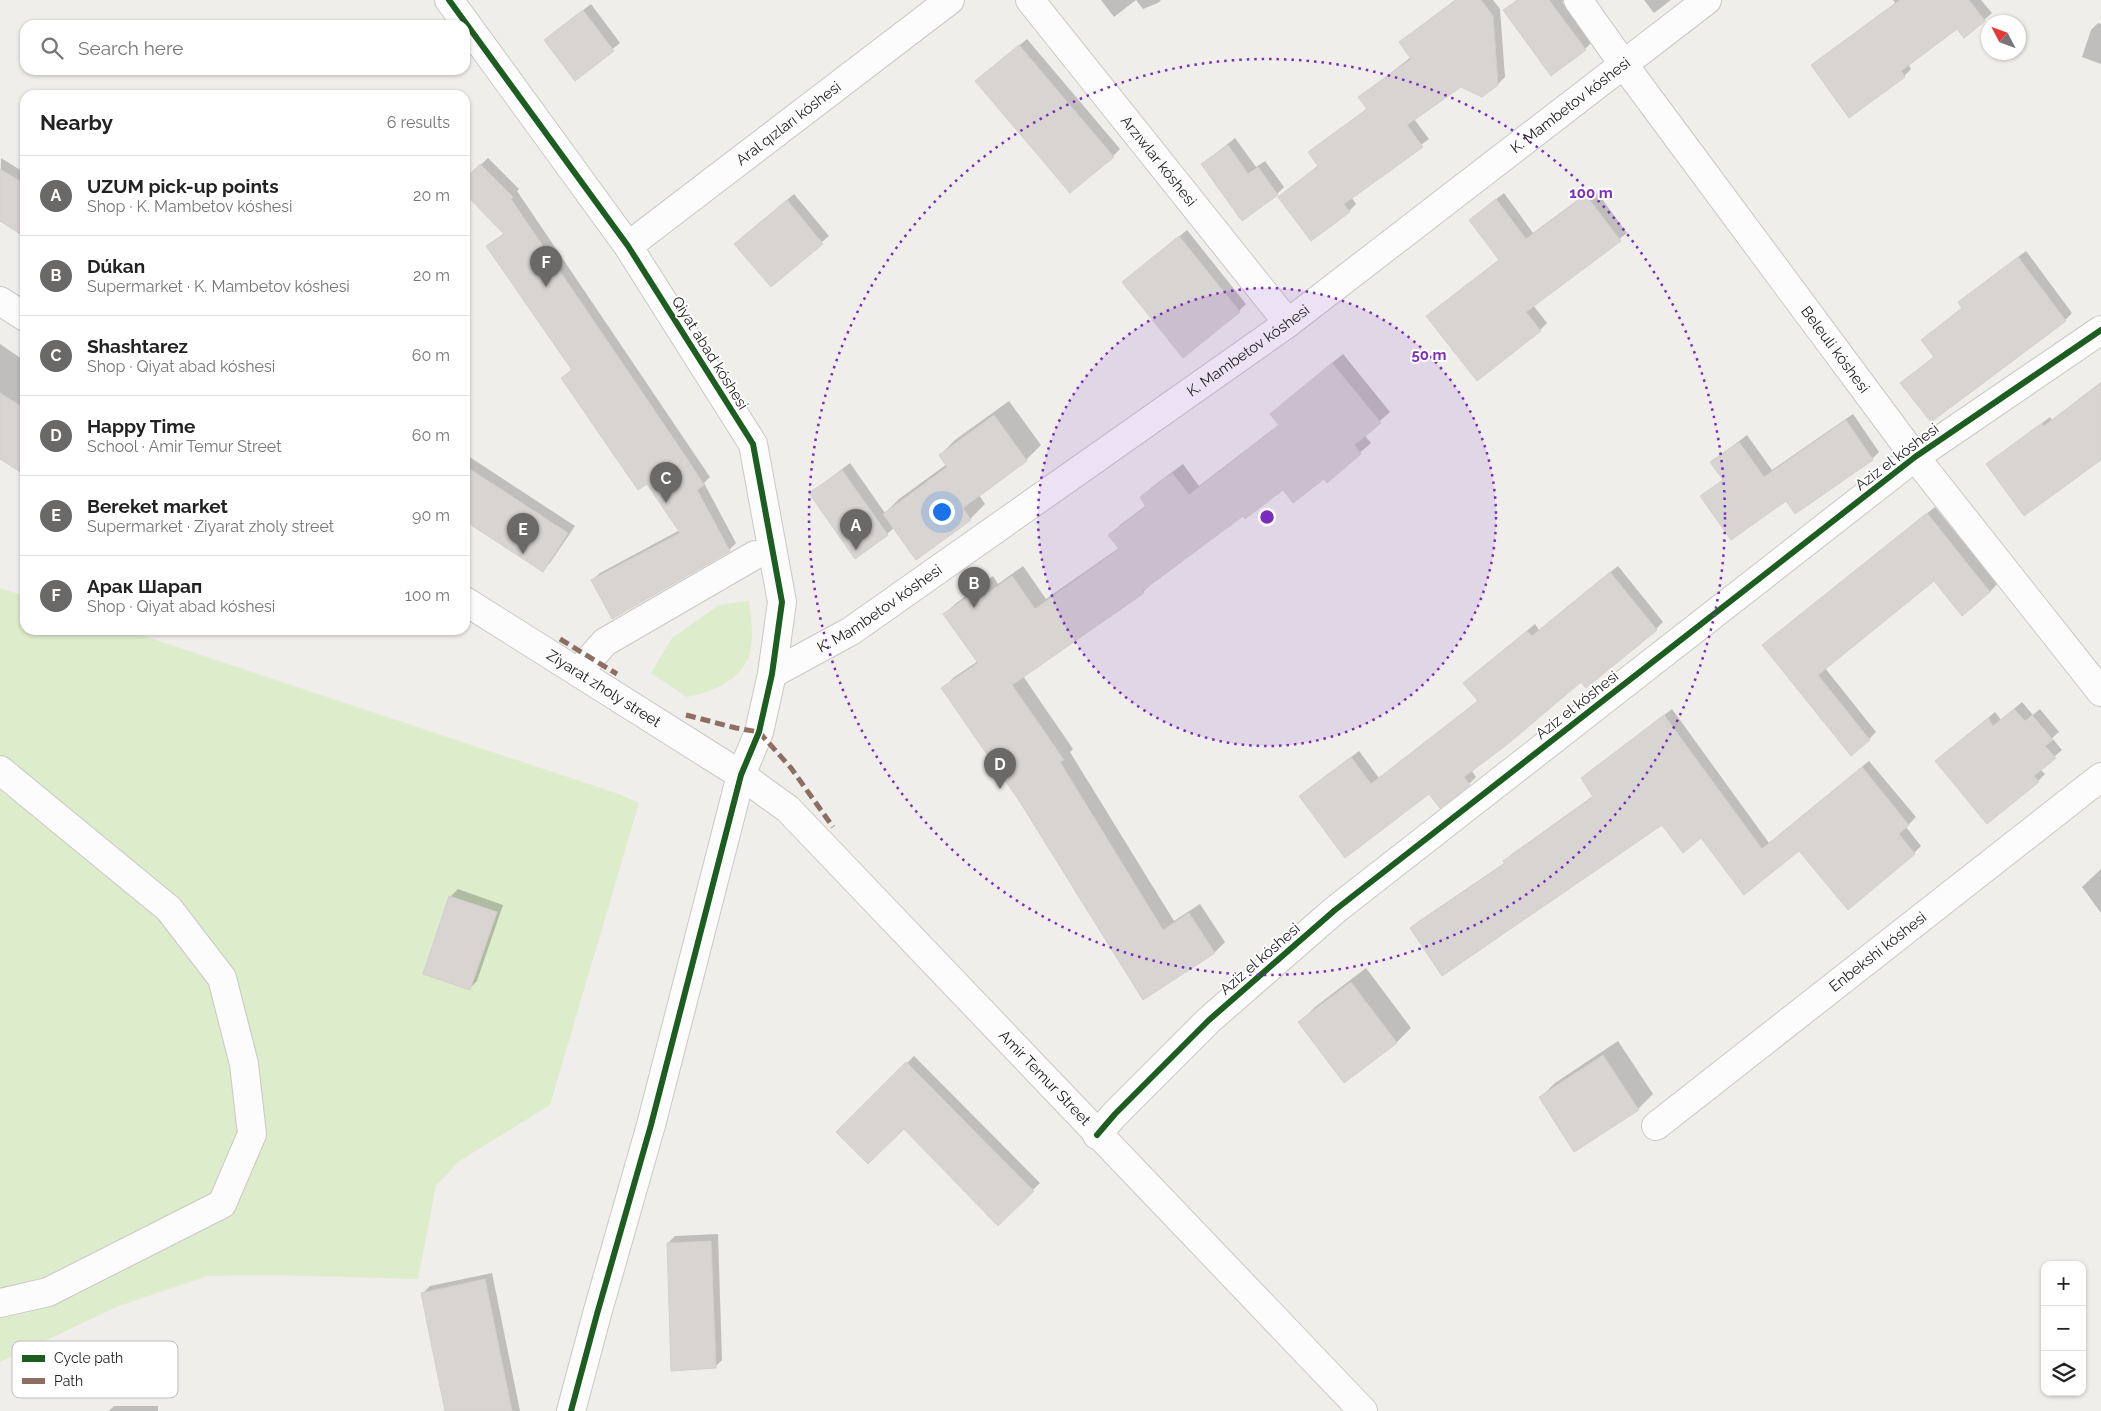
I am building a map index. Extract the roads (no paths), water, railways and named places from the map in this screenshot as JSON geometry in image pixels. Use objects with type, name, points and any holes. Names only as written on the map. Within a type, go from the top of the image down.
[{"type":"street","name":"Qiyat abad kóshesi","points":[[449,0],[464,20]]},
{"type":"street","name":"Aral qızları kóshesi","points":[[628,246],[950,0]]},
{"type":"street","name":"Arzıwlar kóshesi","points":[[1030,0],[1288,324]]},
{"type":"street","name":"Beleuli kóshesi","points":[[1578,0],[1624,65],[1915,457],[2101,692]]},
{"type":"street","name":"K. Mambetov kóshesi","points":[[772,674],[851,631],[1288,324],[1707,0]]},
{"type":"street","name":"Qiyat abad kóshesi","points":[[470,29],[628,246],[753,444],[782,602],[772,674],[759,732],[741,775],[651,1125],[571,1411]]},
{"type":"street","points":[[0,301],[20,314]]},
{"type":"street","name":"Aziz el kóshesi","points":[[1097,1134],[1209,1020],[1335,910],[1915,457],[2101,330]]},
{"type":"street","points":[[578,672],[605,642],[755,555]]},
{"type":"street","name":"Ziyarat zholy street","points":[[470,604],[741,775]]},
{"type":"street","points":[[0,770],[169,909],[222,978],[244,1064],[252,1134],[222,1204],[48,1292],[0,1303]]},
{"type":"street","name":"Amir Temur Street","points":[[741,775],[788,809],[1363,1411]]},
{"type":"street","name":"Enbekshi kóshesi","points":[[1656,1126],[2101,777]]},
{"type":"place","name":"Арак Шарап","points":[[546,287]]},
{"type":"place","name":"Shashtarez","points":[[666,503]]},
{"type":"place","name":"UZUM pick-up points","points":[[856,550]]},
{"type":"place","name":"Bereket market","points":[[523,554]]},
{"type":"place","name":"Dúkan","points":[[974,608]]},
{"type":"place","name":"Happy Time","points":[[1000,789]]}]
